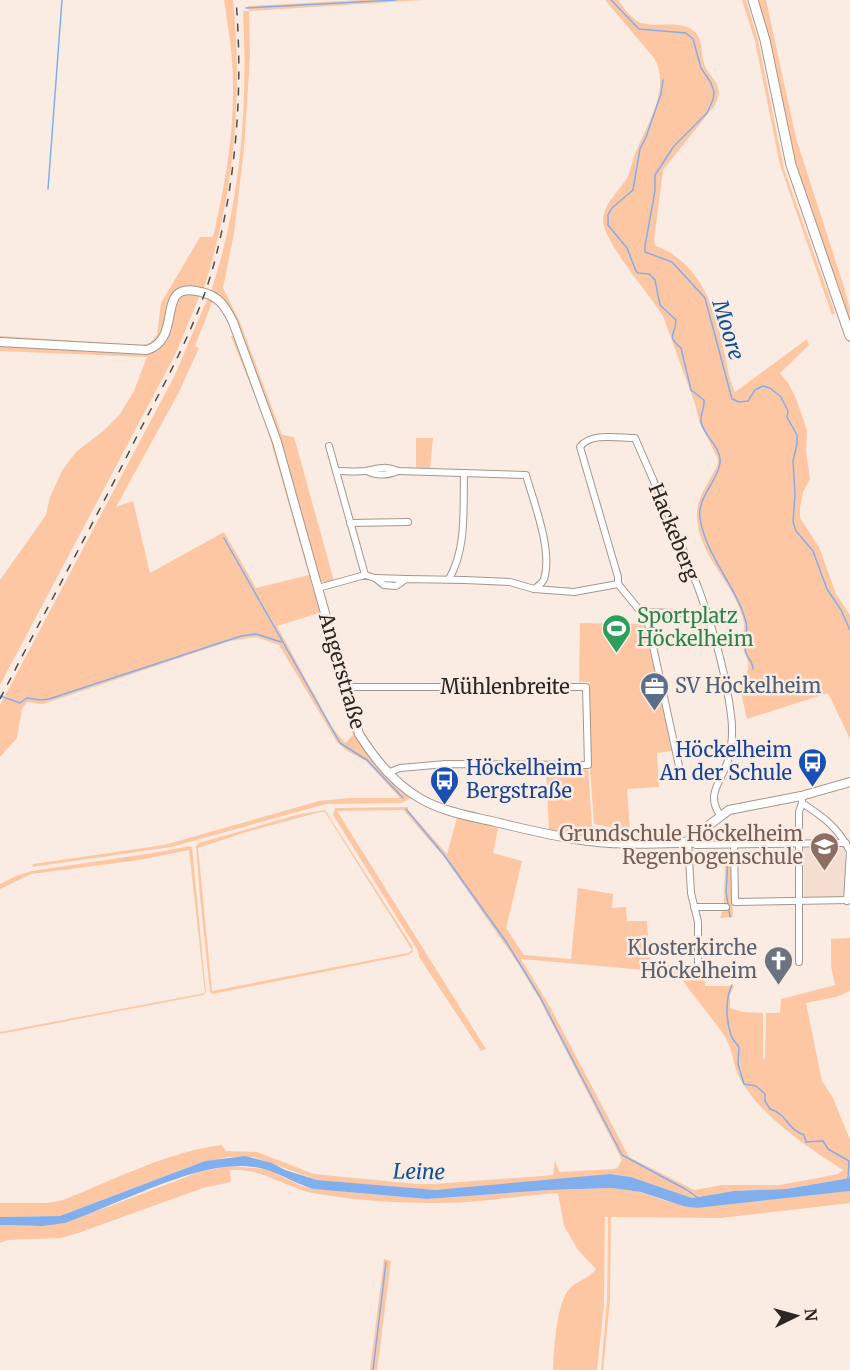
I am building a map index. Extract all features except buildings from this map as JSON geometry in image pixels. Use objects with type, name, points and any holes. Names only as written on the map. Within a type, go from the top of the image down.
[{"type":"main road","points":[[753,0],[765,40],[791,165],[848,332]]},
{"type":"street","name":"Angerstraße","points":[[0,342],[147,350],[153,348],[164,338],[171,305],[177,295],[194,290],[215,296],[225,305],[233,322],[268,414],[359,734],[368,748],[420,799],[473,818],[575,840],[656,844],[688,841]]},
{"type":"street","name":"Hackeberg","points":[[618,584],[618,577],[580,447],[583,442],[590,439],[635,438],[692,572],[707,614],[725,680],[732,725],[728,760],[713,795],[714,804],[720,815]]},
{"type":"street","points":[[329,446],[365,575]]},
{"type":"street","points":[[336,471],[367,471],[376,467],[390,467],[398,471],[526,475],[546,558],[544,579],[534,589]]},
{"type":"street","points":[[449,579],[456,568],[463,531],[464,473]]},
{"type":"street","points":[[350,523],[408,522]]},
{"type":"street","points":[[456,568],[465,579]]},
{"type":"street","points":[[318,588],[365,575],[375,578],[384,585],[396,586],[406,579],[465,579],[510,582],[534,589],[574,592],[618,584],[641,612],[646,614],[707,614]]},
{"type":"street","points":[[544,579],[551,591]]},
{"type":"street","points":[[646,614],[679,766]]},
{"type":"street","name":"Mühlenbreite","points":[[345,687],[586,687],[588,765],[446,764],[400,768],[390,772]]},
{"type":"street","points":[[688,841],[720,815],[740,807],[802,800],[850,782]]},
{"type":"street","points":[[734,845],[735,902],[849,900],[850,851],[829,821],[802,800]]},
{"type":"street","points":[[799,962],[799,812],[802,800]]},
{"type":"street","points":[[688,841],[696,845],[846,843]]},
{"type":"street","points":[[688,841],[689,872],[698,922],[698,968]]},
{"type":"street","points":[[694,907],[726,907]]},
{"type":"shaded area","points":[[224,0],[233,0],[236,37],[234,146],[223,218],[204,288],[180,289],[171,296],[166,307],[163,332],[157,341],[146,348],[0,340],[0,336],[141,345],[150,343],[157,335],[161,303],[200,237],[213,237],[219,211],[228,159],[233,107],[231,54]]},
{"type":"shaded area","points":[[359,0],[424,0],[249,11],[248,6]]},
{"type":"shaded area","points":[[605,0],[618,0],[631,16],[641,23],[683,26],[695,32],[700,40],[704,64],[717,85],[719,93],[715,105],[663,170],[654,241],[656,246],[671,253],[683,263],[703,287],[720,332],[729,376],[735,392],[807,339],[809,345],[780,373],[795,396],[807,430],[806,451],[810,479],[803,492],[800,518],[819,547],[836,594],[850,615],[850,739],[828,693],[747,719],[739,684],[748,666],[743,647],[743,619],[737,602],[706,549],[697,520],[699,500],[718,464],[718,459],[699,421],[663,316],[618,254],[610,241],[603,219],[610,202],[628,176],[651,119],[659,94],[660,82],[659,70],[654,58]]},
{"type":"shaded area","points":[[742,0],[746,0],[758,40],[784,169],[835,313],[832,315],[780,165],[755,41]]},
{"type":"shaded area","points":[[757,0],[766,0],[796,138],[844,287],[850,309],[850,324],[797,173]]},
{"type":"shaded area","points":[[243,11],[249,11],[250,56],[244,149],[234,233],[223,288],[240,322],[282,435],[294,437],[334,581],[327,583],[320,581],[236,321],[227,303],[211,291],[236,188],[243,117]]},
{"type":"shaded area","points":[[191,293],[200,295],[176,353],[0,685],[0,580],[46,515],[50,497],[63,469],[77,451],[102,432],[120,414],[134,391],[147,357],[0,351],[0,345],[150,353],[166,342],[177,301],[182,296]]},
{"type":"shaded area","points":[[208,297],[213,300],[195,346],[199,348],[178,394],[116,507],[133,501],[150,573],[224,532],[256,588],[309,575],[265,421],[231,336],[236,336],[270,426],[312,577],[310,578],[313,590],[315,590],[352,721],[410,799],[401,803],[326,804],[171,847],[32,867],[33,864],[164,845],[319,801],[350,798],[400,798],[366,761],[347,751],[337,742],[279,645],[256,637],[230,641],[43,704],[27,702],[22,709],[17,738],[0,757],[0,705],[175,375]],"holes":[[[319,613],[353,735],[345,743],[332,727],[277,626]]]},
{"type":"shaded area","points":[[416,438],[433,438],[430,468],[416,468]]},
{"type":"shaded area","points":[[580,623],[645,624],[672,751],[657,753],[659,787],[627,789],[630,831],[594,824],[590,768],[590,682],[579,682]]},
{"type":"shaded area","points":[[546,768],[588,768],[592,826],[646,839],[578,835],[549,830]]},
{"type":"shaded area","points":[[408,807],[408,810],[447,854],[457,818],[498,828],[493,853],[522,861],[506,928],[524,955],[571,959],[578,888],[613,894],[612,908],[626,907],[627,921],[647,921],[650,965],[696,966],[696,970],[701,971],[701,975],[704,976],[705,986],[734,986],[730,995],[730,1008],[742,1012],[763,1013],[763,1058],[765,1059],[766,1013],[780,1013],[781,999],[835,985],[831,966],[831,939],[850,938],[850,991],[836,997],[806,1003],[822,1081],[833,1098],[850,1140],[850,1178],[786,1189],[734,1191],[692,1198],[631,1177],[610,1174],[435,1190],[317,1180],[254,1157],[230,1157],[205,1161],[60,1216],[0,1217],[0,1203],[60,1201],[180,1154],[222,1145],[226,1151],[257,1152],[314,1174],[417,1184],[553,1175],[555,1160],[559,1172],[618,1167],[622,1160],[540,1000],[517,962],[444,857],[403,810],[337,811],[486,1049],[481,1051],[419,957],[418,951],[333,815],[335,808]],"holes":[[[521,959],[678,973],[725,1037],[740,1079],[752,1097],[788,1132],[843,1170],[838,1174],[780,1185],[722,1185],[694,1190],[629,1157],[549,1005]]]},
{"type":"shaded area","points":[[325,810],[412,946],[413,952],[408,955],[212,994],[196,846],[199,843],[300,814]],"holes":[[[325,812],[412,950],[408,953],[212,991],[198,848],[246,832]]]},
{"type":"shaded area","name":"Grundschule Höckelheim Regenbogenschule","points":[[803,846],[845,846],[845,896],[843,898],[804,899]]},
{"type":"shaded area","points":[[192,847],[206,993],[0,1034],[0,1032],[205,993],[189,850],[139,860],[31,874],[0,889],[0,884],[32,871]]},
{"type":"shaded area","points":[[731,859],[733,917],[720,918],[724,906],[725,860]]},
{"type":"shaded area","points":[[230,1166],[266,1169],[313,1189],[427,1199],[612,1188],[641,1192],[697,1208],[850,1191],[850,1203],[721,1218],[611,1217],[610,1300],[603,1370],[601,1370],[607,1300],[608,1217],[605,1217],[604,1306],[597,1370],[553,1370],[557,1327],[565,1295],[573,1285],[596,1269],[578,1250],[564,1226],[558,1193],[445,1203],[374,1201],[318,1194],[254,1172],[230,1170],[231,1182],[203,1188],[78,1233],[61,1238],[8,1240],[0,1243],[0,1225],[43,1226],[76,1219],[199,1172]]},
{"type":"shaded area","points":[[384,1259],[391,1261],[377,1370],[370,1370]]},
{"type":"water","points":[[245,1156],[272,1163],[285,1170],[317,1180],[435,1190],[610,1174],[631,1177],[692,1198],[734,1191],[786,1189],[850,1178],[850,1191],[697,1208],[683,1206],[641,1192],[612,1188],[427,1199],[313,1189],[261,1168],[232,1166],[184,1176],[65,1223],[43,1226],[0,1225],[0,1217],[60,1216],[205,1161]]},
{"type":"waterway","points":[[48,189],[62,0]]},
{"type":"waterway","points":[[246,8],[396,0]]},
{"type":"waterway","name":"Moore","points":[[611,0],[639,29],[686,33],[693,39],[701,68],[711,83],[714,92],[713,100],[707,113],[674,146],[655,175],[655,191],[645,252],[672,262],[705,298],[732,399],[739,402],[748,401],[755,390],[763,386],[770,388],[781,397],[788,411],[787,417],[797,435],[793,461],[795,494],[793,522],[796,531],[813,551],[827,589],[841,610],[850,630]]},
{"type":"waterway","points":[[663,80],[661,94],[640,149],[633,190],[612,208],[608,215],[608,225],[627,248],[636,271],[649,274],[655,280],[660,305],[676,320],[672,336],[681,348],[691,390],[704,400],[701,422],[716,447],[720,463],[701,503],[700,518],[708,546],[735,596],[747,625],[745,649],[753,669]]},
{"type":"waterway","points":[[224,538],[340,743],[367,760],[403,798]]},
{"type":"waterway","points":[[0,696],[20,703],[27,698],[49,699],[241,636],[256,634],[281,642]]},
{"type":"waterway","points":[[406,809],[444,855],[507,943],[540,997],[622,1155],[698,1198]]},
{"type":"waterway","points":[[728,860],[726,892],[728,904]]},
{"type":"waterway","points":[[729,909],[730,917]]},
{"type":"waterway","points":[[732,985],[727,1003],[728,1023],[739,1047],[738,1064],[744,1084],[756,1086],[765,1094],[765,1101],[770,1109],[781,1115],[793,1129],[804,1135],[806,1142],[823,1141],[828,1149],[849,1161],[848,1179]]},
{"type":"waterway","points":[[373,1370],[386,1262]]},
{"type":"railway","points":[[0,699],[173,367],[210,279],[229,193],[236,129],[239,64],[236,0]]},
{"type":"place","name":"Sportplatz Höckelheim","points":[[616,654]]},
{"type":"place","name":"SV Höckelheim","points":[[654,712]]},
{"type":"place","name":"Höckelheim An der Schule","points":[[813,788]]},
{"type":"place","name":"Höckelheim Bergstraße","points":[[445,806]]},
{"type":"place","name":"Grundschule Höckelheim Regenbogenschule","points":[[824,872]]},
{"type":"place","name":"Klosterkirche Höckelheim","points":[[778,986]]},
{"type":"water label","name":"Leine","points":[[419,1172]]}]
